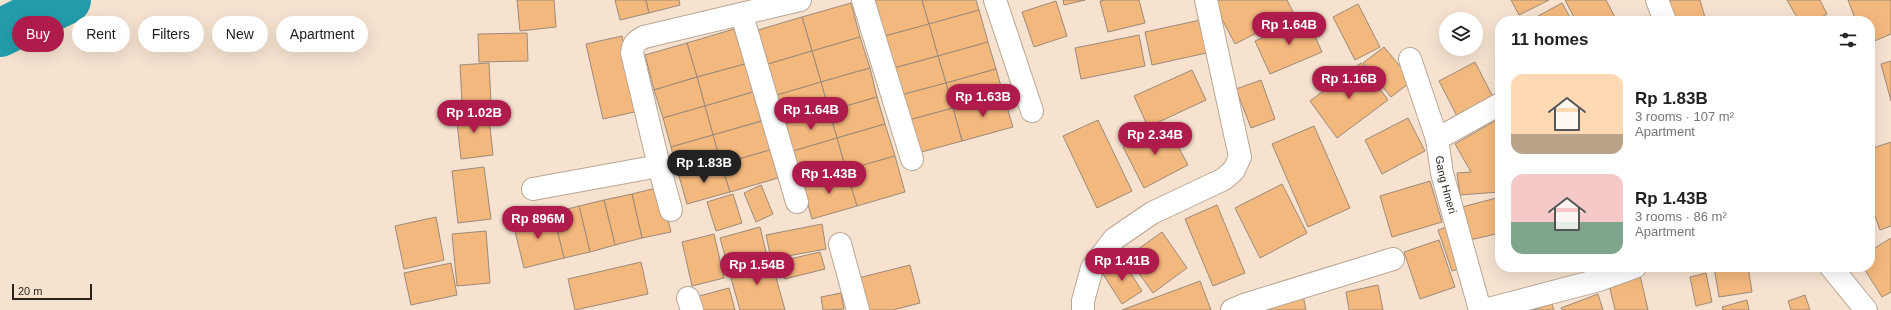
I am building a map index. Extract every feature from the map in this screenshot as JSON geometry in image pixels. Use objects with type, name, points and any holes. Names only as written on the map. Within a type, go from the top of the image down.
[{"type":"street","points":[[671,210],[632,54],[633,45],[644,37],[742,15],[800,0]]},
{"type":"street","points":[[863,0],[912,160]]},
{"type":"street","points":[[995,0],[1032,111]]},
{"type":"street","points":[[1083,310],[1083,301],[1092,268],[1114,239],[1152,214],[1224,179],[1234,170],[1237,164],[1240,156],[1206,0]]},
{"type":"street","points":[[1657,0],[1663,16]]},
{"type":"street","points":[[742,15],[797,202]]},
{"type":"street","name":"Gang Hmeri","points":[[1410,60],[1437,139],[1442,174],[1480,310]]},
{"type":"street","points":[[1437,139],[1495,107]]},
{"type":"street","points":[[533,189],[659,166]]},
{"type":"street","points":[[840,244],[858,310]]},
{"type":"street","points":[[1232,310],[1393,259]]},
{"type":"street","points":[[1485,310],[1599,280],[1621,272]]},
{"type":"street","points":[[1835,272],[1866,310]]},
{"type":"building","points":[[517,0],[554,0],[556,27],[520,31]]},
{"type":"building","points":[[615,0],[646,0],[649,13],[620,20]]},
{"type":"building","points":[[646,0],[679,0],[680,5],[649,13]]},
{"type":"building","points":[[874,0],[922,0],[929,24],[885,36]]},
{"type":"building","points":[[922,0],[976,0],[979,10],[929,24]]},
{"type":"building","points":[[1063,0],[1085,0],[1064,5]]},
{"type":"building","points":[[1139,0],[1145,23],[1108,32],[1100,1]]},
{"type":"building","points":[[1212,0],[1287,0],[1294,14],[1235,44]]},
{"type":"building","points":[[1511,0],[1549,0],[1519,15]]},
{"type":"building","points":[[1565,0],[1606,0],[1614,16],[1573,16]]},
{"type":"building","points":[[1668,0],[1700,0],[1705,16],[1673,16]]},
{"type":"building","points":[[1787,0],[1820,0],[1827,14],[1824,16],[1796,16]]},
{"type":"building","points":[[1848,0],[1891,0],[1891,34],[1875,41],[1875,16],[1854,16]]},
{"type":"building","points":[[1056,1],[1067,36],[1034,47],[1022,12]]},
{"type":"building","points":[[851,3],[860,37],[812,51],[802,17]]},
{"type":"building","points":[[1562,3],[1569,16],[1538,16]]},
{"type":"building","points":[[1358,4],[1380,47],[1355,60],[1333,17]]},
{"type":"building","points":[[979,10],[988,42],[938,56],[929,24]]},
{"type":"building","points":[[802,17],[812,51],[768,64],[758,30]]},
{"type":"building","points":[[1307,18],[1322,52],[1270,74],[1255,41]]},
{"type":"building","points":[[1205,19],[1211,52],[1152,65],[1145,32]]},
{"type":"building","points":[[929,24],[938,56],[894,68],[885,36]]},
{"type":"building","points":[[734,29],[745,64],[697,77],[687,43]]},
{"type":"building","points":[[527,33],[528,61],[479,62],[478,34]]},
{"type":"building","points":[[1139,35],[1145,66],[1081,79],[1075,48]]},
{"type":"building","points":[[622,36],[639,111],[603,119],[586,44]]},
{"type":"building","points":[[860,37],[870,68],[821,82],[812,51]]},
{"type":"building","points":[[988,42],[996,69],[946,83],[938,56]]},
{"type":"building","points":[[687,43],[697,77],[654,90],[645,55]]},
{"type":"building","points":[[1384,47],[1412,81],[1391,97],[1363,63]]},
{"type":"building","points":[[812,51],[821,82],[777,95],[768,64]]},
{"type":"building","points":[[938,56],[946,83],[901,95],[894,68]]},
{"type":"building","points":[[1891,61],[1891,101],[1881,64]]},
{"type":"building","points":[[1475,62],[1494,99],[1458,118],[1439,81]]},
{"type":"building","points":[[489,63],[491,102],[462,104],[460,65]]},
{"type":"building","points":[[1361,63],[1388,100],[1337,138],[1310,101]]},
{"type":"building","points":[[745,64],[753,92],[705,106],[697,77]]},
{"type":"building","points":[[870,68],[877,97],[829,111],[821,82]]},
{"type":"building","points":[[996,69],[1003,93],[953,108],[946,83]]},
{"type":"building","points":[[1192,70],[1206,100],[1148,127],[1134,96]]},
{"type":"building","points":[[697,77],[705,106],[663,118],[654,90]]},
{"type":"building","points":[[1261,80],[1275,119],[1251,128],[1236,89]]},
{"type":"building","points":[[821,82],[829,111],[785,124],[777,95]]},
{"type":"building","points":[[946,83],[953,108],[909,120],[901,95]]},
{"type":"building","points":[[753,92],[761,121],[713,135],[705,106]]},
{"type":"building","points":[[1003,94],[1013,127],[962,141],[953,108]]},
{"type":"building","points":[[877,97],[885,124],[837,138],[829,111]]},
{"type":"building","points":[[705,106],[713,135],[671,147],[663,118]]},
{"type":"building","points":[[953,108],[962,141],[918,153],[909,120]]},
{"type":"building","points":[[488,109],[493,155],[461,159],[456,113]]},
{"type":"building","points":[[829,111],[837,138],[793,151],[785,124]]},
{"type":"building","points":[[1408,118],[1425,151],[1382,174],[1365,140]]},
{"type":"building","points":[[1098,120],[1132,191],[1097,208],[1063,136]]},
{"type":"building","points":[[762,121],[770,150],[721,164],[713,135]]},
{"type":"building","points":[[1495,121],[1495,192],[1460,195],[1457,173],[1471,172],[1455,144]]},
{"type":"building","points":[[885,124],[895,156],[846,170],[837,138]]},
{"type":"building","points":[[1166,124],[1188,165],[1144,188],[1123,147]]},
{"type":"building","points":[[1314,126],[1350,208],[1308,227],[1272,144]]},
{"type":"building","points":[[713,135],[721,164],[679,176],[671,147]]},
{"type":"building","points":[[837,138],[846,170],[802,183],[793,151]]},
{"type":"building","points":[[1891,142],[1891,226],[1880,230],[1875,216],[1875,147]]},
{"type":"building","points":[[770,150],[778,178],[730,192],[721,164]]},
{"type":"building","points":[[895,156],[905,192],[857,206],[846,170]]},
{"type":"building","points":[[721,164],[730,192],[687,204],[679,176]]},
{"type":"building","points":[[484,167],[491,219],[458,223],[452,171]]},
{"type":"building","points":[[846,170],[857,206],[812,219],[802,183]]},
{"type":"building","points":[[1430,181],[1442,222],[1392,237],[1380,196]]},
{"type":"building","points":[[1282,184],[1307,233],[1260,258],[1235,208]]},
{"type":"building","points":[[761,185],[773,214],[756,222],[744,193]]},
{"type":"building","points":[[660,187],[671,232],[642,238],[632,194]]},
{"type":"building","points":[[632,194],[642,238],[615,245],[604,200]]},
{"type":"building","points":[[733,194],[742,223],[716,231],[707,202]]},
{"type":"building","points":[[1495,198],[1495,234],[1470,240],[1462,207]]},
{"type":"building","points":[[604,200],[615,245],[590,252],[579,206]]},
{"type":"building","points":[[1217,205],[1245,273],[1213,286],[1185,219]]},
{"type":"building","points":[[579,206],[590,252],[564,258],[553,213]]},
{"type":"building","points":[[553,213],[564,258],[524,268],[513,223]]},
{"type":"building","points":[[436,217],[444,260],[404,269],[395,226]]},
{"type":"building","points":[[822,224],[826,249],[771,259],[766,235]]},
{"type":"building","points":[[1452,225],[1467,266],[1452,271],[1438,230]]},
{"type":"building","points":[[760,227],[766,252],[727,263],[720,238]]},
{"type":"building","points":[[486,231],[490,283],[457,286],[452,234]]},
{"type":"building","points":[[1162,232],[1187,268],[1153,293],[1127,257]]},
{"type":"building","points":[[714,234],[724,278],[692,286],[682,242]]},
{"type":"building","points":[[1891,238],[1891,292],[1882,297],[1866,272],[1875,272],[1875,248]]},
{"type":"building","points":[[1439,240],[1455,287],[1420,299],[1404,252]]},
{"type":"building","points":[[820,252],[825,269],[785,279],[781,261]]},
{"type":"building","points":[[770,256],[785,310],[740,310],[728,267]]},
{"type":"building","points":[[1123,261],[1142,291],[1122,304],[1103,274]]},
{"type":"building","points":[[641,262],[648,294],[575,310],[568,279]]},
{"type":"building","points":[[451,263],[457,295],[411,305],[404,273]]},
{"type":"building","points":[[910,265],[920,303],[893,310],[862,310],[854,279]]},
{"type":"building","points":[[1639,272],[1648,310],[1615,310],[1608,280]]},
{"type":"building","points":[[1715,272],[1749,272],[1752,292],[1719,297]]},
{"type":"building","points":[[1706,273],[1712,302],[1696,306],[1690,277]]},
{"type":"building","points":[[1200,281],[1211,310],[1122,310]]},
{"type":"building","points":[[1378,285],[1383,310],[1349,310],[1346,292]]},
{"type":"building","points":[[729,288],[735,310],[696,310],[692,298]]},
{"type":"building","points":[[841,293],[844,309],[823,310],[821,297]]},
{"type":"building","points":[[1598,294],[1603,310],[1562,310],[1561,308]]},
{"type":"building","points":[[1303,295],[1306,310],[1270,310],[1268,302]]},
{"type":"building","points":[[1805,295],[1810,310],[1791,310],[1788,301]]},
{"type":"building","points":[[1747,300],[1749,310],[1723,310],[1722,307]]},
{"type":"building","points":[[1552,304],[1554,310],[1533,310]]},
{"type":"waterway","points":[[0,33],[67,0]]}]
